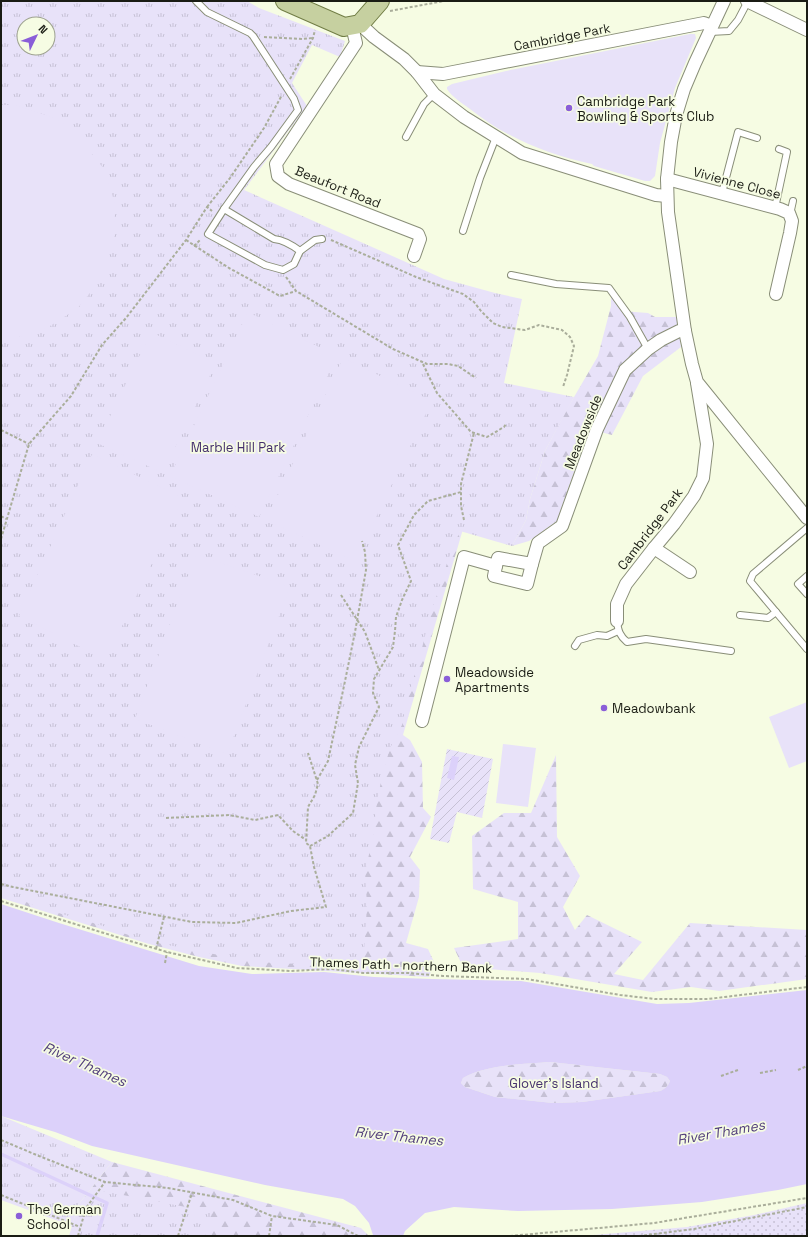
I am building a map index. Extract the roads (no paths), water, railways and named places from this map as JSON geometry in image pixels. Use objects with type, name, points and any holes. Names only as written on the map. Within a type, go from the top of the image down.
[{"type":"main road","points":[[285,1],[344,27],[361,22],[380,1]]},
{"type":"street","name":"Cambridge Park","points":[[618,626],[617,604],[626,584],[678,519],[694,496],[703,478],[707,444],[697,382],[685,331],[669,219],[667,179],[676,115],[695,63],[724,1]]},
{"type":"street","points":[[747,1],[807,30]]},
{"type":"street","points":[[361,22],[374,37],[404,59],[417,72],[434,94],[464,117],[522,152],[656,195],[667,196]]},
{"type":"street","name":"Beaufort Road","points":[[361,22],[356,43],[276,164],[278,176],[289,184],[418,234],[420,239],[414,256]]},
{"type":"street","name":"Cambridge Park","points":[[417,72],[443,74],[704,23],[711,29]]},
{"type":"street","name":"Vivienne Close","points":[[667,179],[722,193],[789,213],[792,221],[776,294]]},
{"type":"street","name":"Meadowside","points":[[496,566],[494,576],[527,584],[538,543],[562,526],[598,429],[625,370],[648,349],[661,340],[679,331],[685,331]]},
{"type":"street","name":"Cambridge Park","points":[[697,382],[807,518]]},
{"type":"street","points":[[654,548],[690,572]]},
{"type":"street","points":[[422,721],[464,557],[496,566],[498,558],[532,564]]},
{"type":"lane","points":[[196,1],[207,12],[250,33],[253,36],[294,99],[298,110],[271,148],[254,167],[208,234],[265,265],[283,270],[294,264],[300,251],[315,240],[322,239]]},
{"type":"lane","points":[[711,29],[729,30],[738,20],[747,1]]},
{"type":"lane","points":[[406,137],[424,104],[434,94]]},
{"type":"lane","points":[[722,193],[738,132],[757,138]]},
{"type":"lane","points":[[463,231],[480,178],[496,137]]},
{"type":"lane","points":[[775,208],[787,152],[779,149]]},
{"type":"lane","points":[[789,213],[793,201]]},
{"type":"lane","points":[[224,209],[274,239],[281,239],[300,251]]},
{"type":"lane","points":[[511,275],[556,284],[608,288],[630,317],[648,349]]},
{"type":"lane","points":[[807,528],[753,574],[750,581],[807,649]]},
{"type":"lane","points":[[807,576],[798,584],[807,594]]},
{"type":"lane","points":[[740,615],[768,618],[776,612]]},
{"type":"lane","points":[[575,646],[579,640],[597,635],[607,636],[618,626],[622,638],[627,642],[646,639],[731,651]]},
{"type":"water","points":[[452,756],[459,757],[454,780],[447,778]]},
{"type":"water","name":"River Thames","points":[[1,904],[199,966],[252,974],[324,972],[374,977],[521,981],[657,1004],[689,1003],[807,990],[807,1184],[702,1202],[612,1209],[518,1211],[454,1207],[425,1213],[405,1231],[403,1236],[373,1235],[369,1223],[355,1206],[343,1199],[265,1185],[92,1146],[55,1132],[1,1116]],"holes":[[[550,1062],[660,1074],[667,1077],[670,1081],[666,1087],[660,1091],[582,1102],[553,1103],[495,1097],[465,1087],[461,1083],[463,1078],[482,1070],[505,1066]]]},
{"type":"waterway","points":[[1,1154],[107,1203],[97,1236]]},
{"type":"place","name":"Cambridge Park Bowling & Sports Club","points":[[569,108]]},
{"type":"place","name":"Meadowside Apartments","points":[[447,679]]},
{"type":"place","name":"Meadowbank","points":[[604,708]]},
{"type":"place","name":"The German School","points":[[19,1216]]},
{"type":"park label","name":"Marble Hill Park","points":[[238,447]]},
{"type":"park label","name":"Glover's Island","points":[[554,1083]]}]
